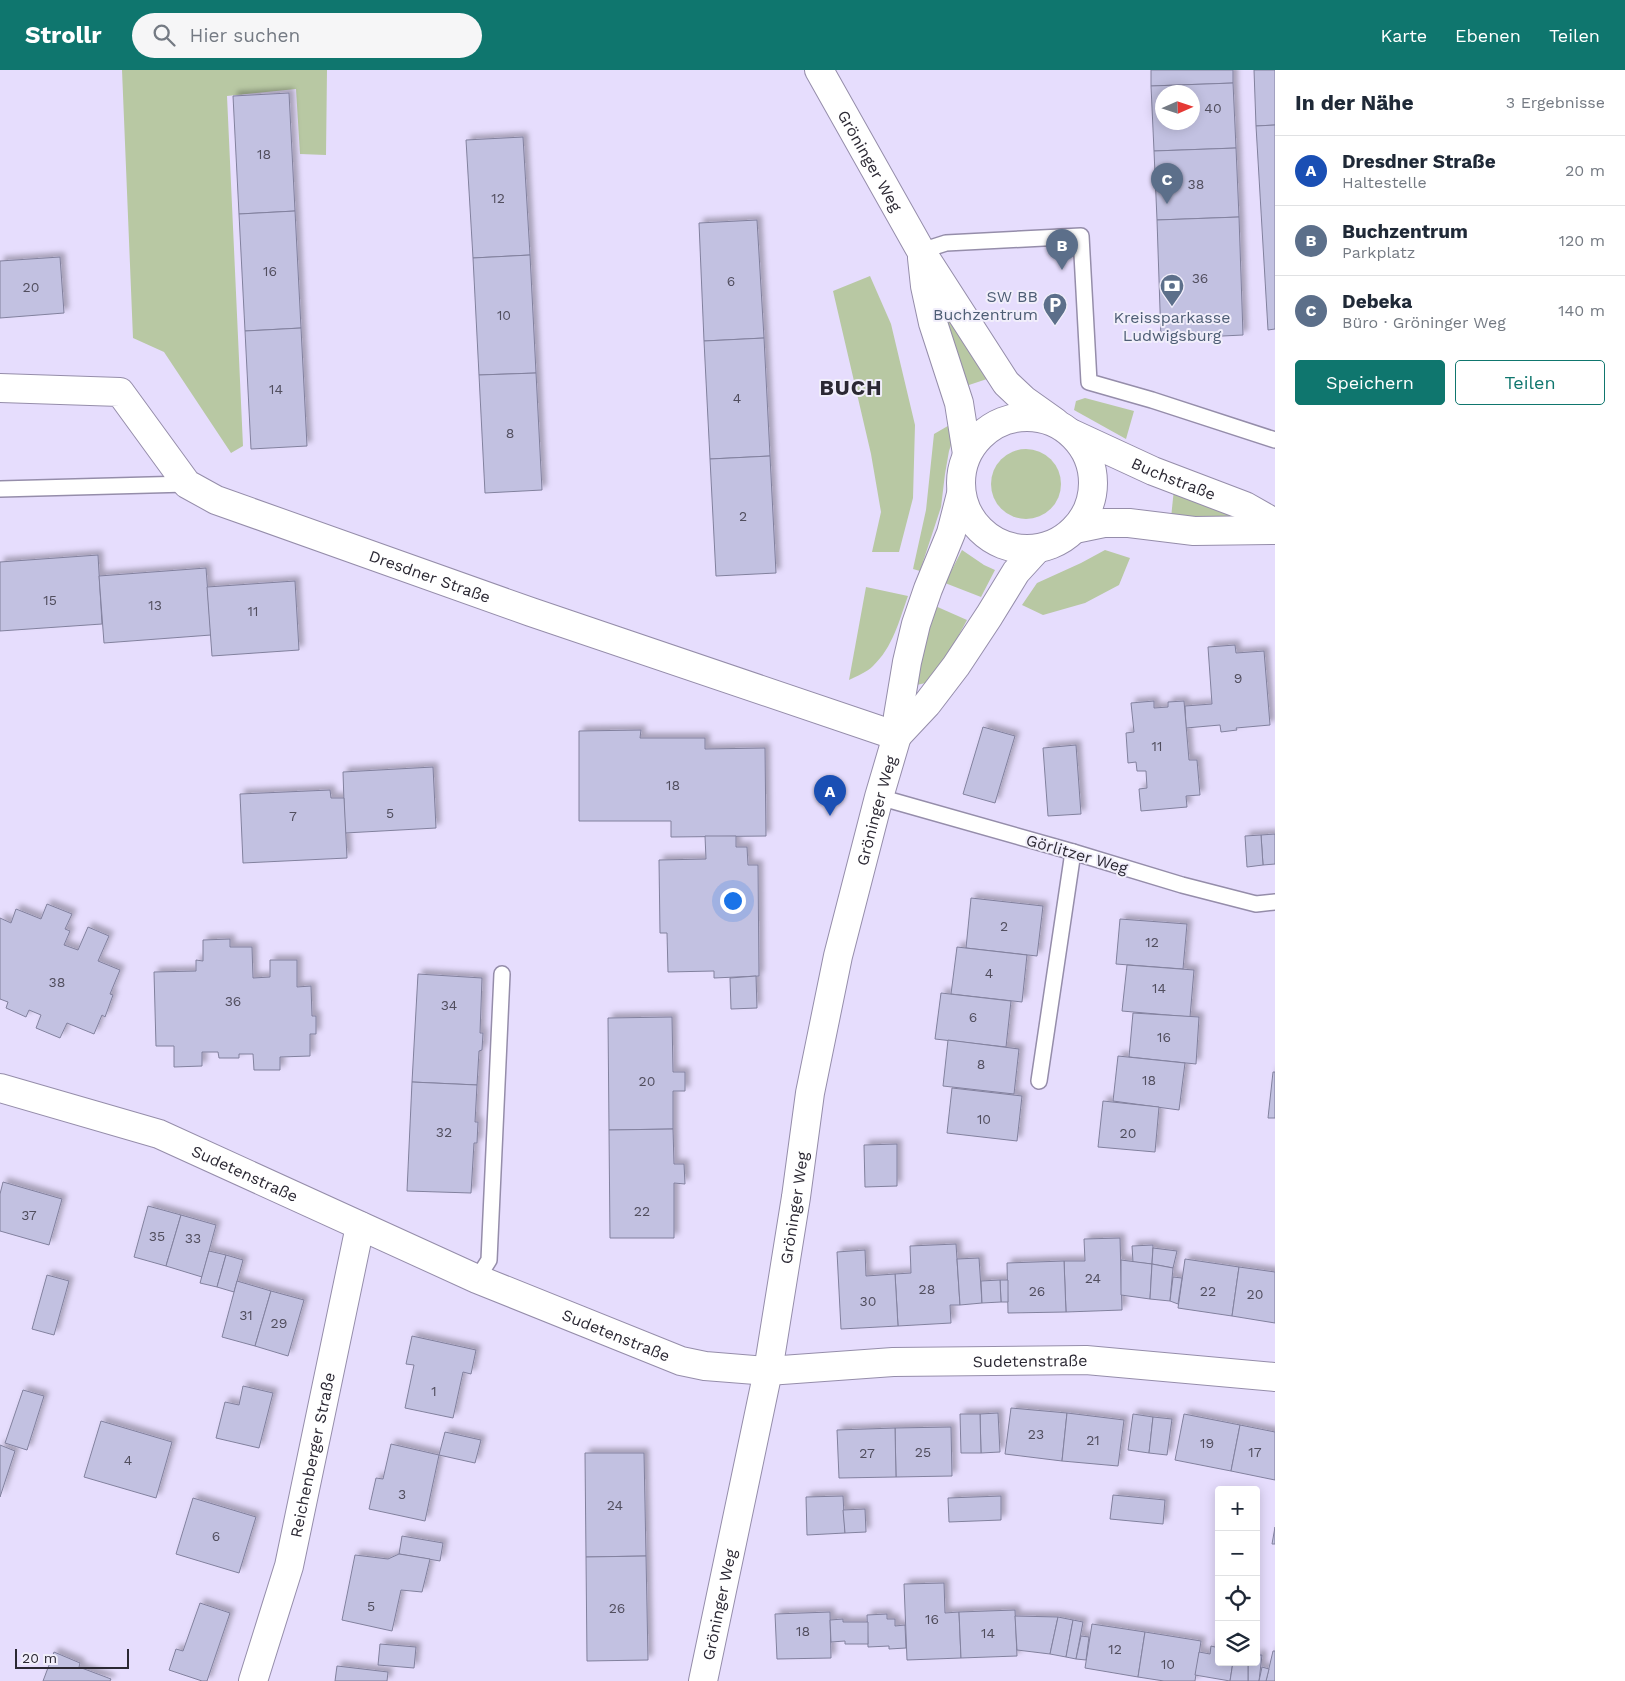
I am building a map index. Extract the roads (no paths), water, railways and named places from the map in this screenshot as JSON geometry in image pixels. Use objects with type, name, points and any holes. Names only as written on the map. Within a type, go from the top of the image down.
[{"type":"street","name":"Gröninger Weg","points":[[819,70],[921,251],[1006,383],[1024,400],[1064,428],[1085,450],[1092,470],[1093,490],[1087,511],[1075,530],[1058,542],[1037,549],[1016,549],[995,542],[978,530],[967,513],[961,494]]},
{"type":"street","name":"Gröninger Weg","points":[[921,251],[924,286],[933,323],[959,404],[967,454]]},
{"type":"street","name":"Dresdner Straße","points":[[0,388],[120,392],[187,484],[216,500],[531,612],[897,736]]},
{"type":"street","name":"Gröninger Weg","points":[[704,1681],[768,1371],[796,1196],[810,1092],[838,956],[879,797],[897,736],[898,716],[907,662],[916,624],[951,533],[961,494],[961,473],[967,454],[979,437],[995,424],[1014,417],[1036,417],[1064,428]]},
{"type":"street","name":"Buchstraße","points":[[1064,428],[1152,472],[1245,506],[1275,523]]},
{"type":"street","points":[[1075,530],[1104,522],[1194,531],[1275,530]]},
{"type":"street","name":"Gröninger Weg","points":[[897,736],[927,704],[956,666],[990,616],[1016,572],[1037,549]]},
{"type":"street","name":"Sudetenstraße","points":[[0,1088],[159,1134],[477,1279],[681,1361],[705,1366],[768,1371],[893,1362],[1086,1360],[1275,1377]]},
{"type":"street","name":"Reichenberger Straße","points":[[253,1681],[289,1566],[360,1226]]},
{"type":"lane","points":[[921,251],[946,243],[1080,236],[1089,382],[1152,400],[1275,440]]},
{"type":"lane","points":[[0,489],[187,484]]},
{"type":"lane","name":"Görlitzer Weg","points":[[879,797],[1182,885],[1256,904],[1275,902]]},
{"type":"lane","points":[[1038,1081],[1073,852]]},
{"type":"lane","points":[[477,1279],[489,1260],[502,974]]},
{"type":"place","name":"Debeka","points":[[1167,204]]},
{"type":"place","name":"Buchzentrum","points":[[1062,270]]},
{"type":"place","name":"Kreissparkasse Ludwigsburg","points":[[1172,307]]},
{"type":"place","name":"SW BB Buchzentrum","points":[[1055,326]]},
{"type":"place","name":"Dresdner Straße","points":[[830,816]]},
{"type":"district","name":"BUCH","points":[[851,387]]}]
